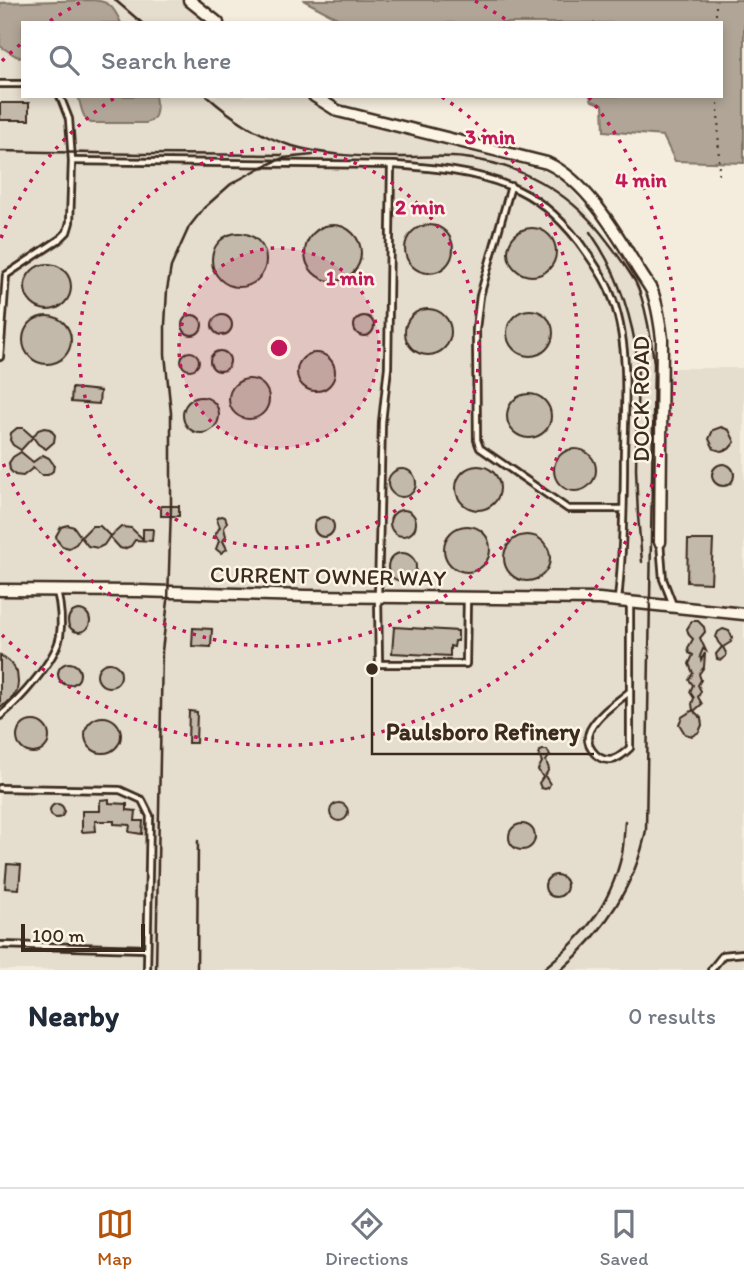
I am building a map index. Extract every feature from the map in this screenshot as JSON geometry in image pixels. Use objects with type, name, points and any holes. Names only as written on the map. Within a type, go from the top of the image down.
[{"type":"street","points":[[190,0],[216,21]]},
{"type":"street","name":"DOCK ROAD","points":[[317,98],[338,111],[547,163],[558,167],[587,192],[652,291],[659,317],[662,339],[660,542]]},
{"type":"street","name":"CURRENT OWNER WAY","points":[[0,590],[624,601],[744,614]]},
{"type":"lane","points":[[0,84],[21,83]]},
{"type":"lane","points":[[0,357],[6,275],[60,239],[67,232],[70,222],[72,161],[69,119],[61,98]]},
{"type":"lane","points":[[72,161],[391,165],[430,168],[484,176],[511,186],[531,197],[564,223],[586,251],[610,291],[621,333],[625,371],[622,558],[629,692],[630,748],[618,758],[601,758],[588,743],[589,732],[600,715],[629,692]]},
{"type":"lane","points":[[391,165],[388,367],[383,422],[378,597],[379,664],[466,664],[467,598]]},
{"type":"lane","points":[[511,186],[480,296],[476,329],[477,440],[480,448],[568,509],[623,509]]},
{"type":"lane","points":[[660,542],[663,579],[673,606]]},
{"type":"lane","points":[[0,716],[32,684],[60,637],[60,602],[57,591]]},
{"type":"lane","points":[[0,788],[120,790],[142,800],[150,816],[147,970]]},
{"type":"lane","points":[[0,945],[147,949]]},
{"type":"lane","points":[[711,970],[723,955],[744,953]]},
{"type":"path","points":[[716,6],[716,21]]},
{"type":"path","points":[[718,98],[719,178]]},
{"type":"shaded area","points":[[0,0],[192,0],[214,21],[21,21],[21,98],[310,98],[333,116],[562,176],[639,284],[658,368],[744,368],[744,970],[0,970]]},
{"type":"shaded area","points":[[303,0],[744,0],[744,163],[675,161],[663,136],[604,131],[603,105],[591,98],[723,98],[723,21],[341,20]]},
{"type":"shaded area","points":[[100,1],[109,5],[120,21],[21,21],[21,57],[0,46],[0,3]]},
{"type":"shaded area","points":[[79,98],[155,98],[156,113],[153,119],[146,123],[91,123],[84,115]]},
{"type":"building","points":[[0,103],[29,103],[29,120],[0,120]]},
{"type":"building","points":[[327,225],[339,225],[353,233],[361,247],[359,264],[353,273],[339,281],[327,281],[310,269],[305,259],[305,247],[317,230]]},
{"type":"building","points":[[429,225],[446,232],[453,249],[446,266],[429,273],[412,266],[405,249],[412,232]]},
{"type":"building","points":[[532,228],[549,235],[556,252],[549,269],[532,276],[515,269],[508,252],[515,235]]},
{"type":"building","points":[[239,233],[258,241],[266,260],[258,279],[239,287],[220,279],[212,260],[220,241]]},
{"type":"building","points":[[48,264],[64,271],[71,287],[64,303],[48,310],[32,303],[25,287],[32,271]]},
{"type":"building","points":[[428,309],[437,310],[444,316],[450,323],[450,341],[444,348],[437,354],[428,355],[419,354],[412,348],[406,341],[405,332],[406,323],[412,316],[419,310]]},
{"type":"building","points":[[530,310],[547,316],[553,333],[547,350],[530,356],[513,350],[507,333],[513,316]]},
{"type":"building","points":[[188,315],[196,315],[202,325],[196,335],[188,335],[182,329],[182,321]]},
{"type":"building","points":[[222,315],[229,318],[232,325],[229,332],[222,335],[215,332],[212,325],[215,318]]},
{"type":"building","points":[[47,316],[64,323],[71,340],[64,357],[47,364],[30,357],[23,340],[30,323]]},
{"type":"building","points":[[364,316],[371,319],[374,326],[371,333],[364,336],[357,333],[354,326],[357,319]]},
{"type":"building","points":[[220,351],[227,354],[230,361],[227,368],[220,371],[213,368],[210,361],[213,354]]},
{"type":"building","points":[[190,352],[196,355],[199,361],[196,367],[190,370],[184,367],[181,361],[184,355]]},
{"type":"building","points":[[316,353],[329,359],[335,372],[329,385],[316,391],[303,385],[297,372],[303,359]]},
{"type":"building","points":[[249,379],[263,385],[269,399],[263,413],[249,419],[235,413],[229,399],[235,385]]},
{"type":"building","points":[[72,388],[100,391],[99,404],[71,402]]},
{"type":"building","points":[[529,394],[544,401],[551,416],[544,431],[529,438],[514,431],[507,416],[514,401]]},
{"type":"building","points":[[201,397],[214,402],[219,415],[214,428],[201,433],[188,428],[183,415],[188,402]]},
{"type":"building","points":[[721,427],[729,430],[735,442],[729,449],[721,451],[714,449],[709,439],[713,430]]},
{"type":"building","points":[[17,428],[23,428],[33,437],[21,450],[10,440],[11,433]]},
{"type":"building","points":[[50,429],[55,435],[54,442],[46,449],[33,437],[38,430]]},
{"type":"building","points":[[575,449],[590,455],[596,470],[590,485],[575,491],[560,485],[554,470],[560,455]]},
{"type":"building","points":[[21,452],[33,462],[43,455],[49,458],[54,465],[53,471],[48,475],[41,475],[33,468],[23,476],[15,475],[10,470],[9,463]]},
{"type":"building","points":[[723,464],[731,467],[734,475],[731,483],[723,486],[715,483],[712,475],[715,467]]},
{"type":"building","points":[[478,466],[487,467],[494,472],[499,479],[499,497],[494,504],[487,509],[478,510],[469,509],[462,504],[457,497],[456,488],[457,479],[462,472],[469,467]]},
{"type":"building","points":[[402,469],[412,473],[416,483],[412,493],[402,497],[392,493],[388,483],[392,473]]},
{"type":"building","points":[[161,506],[179,506],[179,516],[161,516]]},
{"type":"building","points":[[403,510],[413,513],[416,523],[413,533],[403,536],[393,533],[390,523],[393,513]]},
{"type":"building","points":[[222,516],[227,522],[223,541],[227,549],[221,553],[216,549],[219,541],[215,535],[220,527],[218,517]]},
{"type":"building","points":[[324,517],[331,520],[334,527],[331,534],[324,537],[317,534],[314,527],[317,520]]},
{"type":"building","points":[[92,526],[100,526],[110,536],[104,545],[98,548],[88,546],[81,537]]},
{"type":"building","points":[[467,526],[483,533],[490,549],[483,565],[467,572],[451,565],[444,549],[451,533]]},
{"type":"building","points":[[61,527],[74,527],[81,537],[69,548],[62,546],[56,536]]},
{"type":"building","points":[[121,527],[131,528],[143,539],[143,529],[153,529],[152,541],[135,540],[131,546],[120,548],[110,537]]},
{"type":"building","points":[[527,535],[544,541],[550,558],[544,575],[527,581],[510,575],[504,558],[510,541]]},
{"type":"building","points":[[688,540],[713,540],[711,583],[687,582]]},
{"type":"building","points":[[402,553],[412,557],[416,567],[412,577],[402,581],[392,577],[388,567],[392,557]]},
{"type":"building","points":[[75,610],[83,610],[90,617],[90,625],[83,632],[75,632],[68,625],[68,617]]},
{"type":"building","points":[[692,621],[698,621],[704,627],[705,632],[700,638],[706,651],[703,649],[700,656],[701,660],[705,653],[698,685],[701,691],[698,697],[702,704],[694,711],[701,718],[702,725],[699,732],[692,736],[685,734],[679,724],[682,717],[693,710],[694,698],[690,692],[693,685],[689,680],[693,673],[689,664],[693,655],[688,648],[693,639],[687,629]]},
{"type":"building","points":[[394,627],[458,631],[458,641],[455,641],[454,647],[450,646],[450,656],[392,653]]},
{"type":"building","points":[[193,628],[212,629],[211,647],[192,646]]},
{"type":"building","points":[[723,629],[729,631],[732,637],[731,642],[723,647],[726,656],[721,660],[717,659],[716,654],[722,647],[716,637]]},
{"type":"building","points":[[0,655],[12,664],[17,672],[18,682],[17,691],[12,698],[0,707]]},
{"type":"building","points":[[69,663],[77,666],[80,674],[77,682],[69,685],[61,682],[58,674],[61,666]]},
{"type":"building","points":[[109,663],[117,667],[121,675],[117,683],[109,687],[101,683],[97,675],[101,667]]},
{"type":"building","points":[[189,711],[197,712],[196,743],[188,743]]},
{"type":"building","points":[[103,717],[116,722],[121,735],[116,748],[103,753],[90,748],[85,735],[90,722]]},
{"type":"building","points":[[33,721],[44,726],[49,737],[44,748],[33,753],[22,748],[17,737],[22,726]]},
{"type":"building","points":[[547,750],[550,755],[546,761],[549,769],[545,776],[550,784],[545,789],[541,788],[539,783],[543,777],[538,770],[542,762],[540,751]]},
{"type":"building","points":[[109,799],[109,803],[127,804],[127,810],[136,811],[135,821],[143,821],[142,834],[129,832],[130,825],[114,824],[114,821],[95,821],[96,831],[82,832],[82,811],[100,811],[100,800]]},
{"type":"building","points":[[339,803],[345,806],[348,812],[345,818],[339,821],[333,818],[330,812],[333,806]]},
{"type":"building","points":[[54,804],[60,804],[64,811],[60,818],[54,818],[50,814],[50,808]]},
{"type":"building","points":[[522,824],[531,828],[535,837],[531,846],[522,850],[513,846],[509,837],[513,828]]},
{"type":"building","points":[[7,864],[21,865],[19,889],[5,888]]},
{"type":"building","points":[[556,875],[564,878],[567,886],[564,894],[556,897],[548,894],[545,886],[548,878]]},
{"type":"railway","points":[[115,0],[140,21]]},
{"type":"railway","points":[[209,98],[256,131],[303,149],[359,156],[457,157],[485,161],[523,173],[557,192],[588,218],[619,257],[639,289],[648,322],[654,364],[646,830],[626,889],[591,941],[561,970]]},
{"type":"railway","points":[[0,151],[282,155]]},
{"type":"railway","points":[[156,970],[162,651],[168,601],[171,507],[171,413],[165,354],[167,290],[171,267],[189,227],[204,208],[231,184],[283,158],[313,155]]},
{"type":"railway","points":[[590,232],[608,262],[622,294],[638,362],[636,469],[642,562]]},
{"type":"railway","points":[[542,970],[582,933],[602,905],[617,873],[625,821]]},
{"type":"railway","points":[[197,970],[198,841]]},
{"type":"place","name":"Paulsboro Refinery","points":[[372,669]]}]
